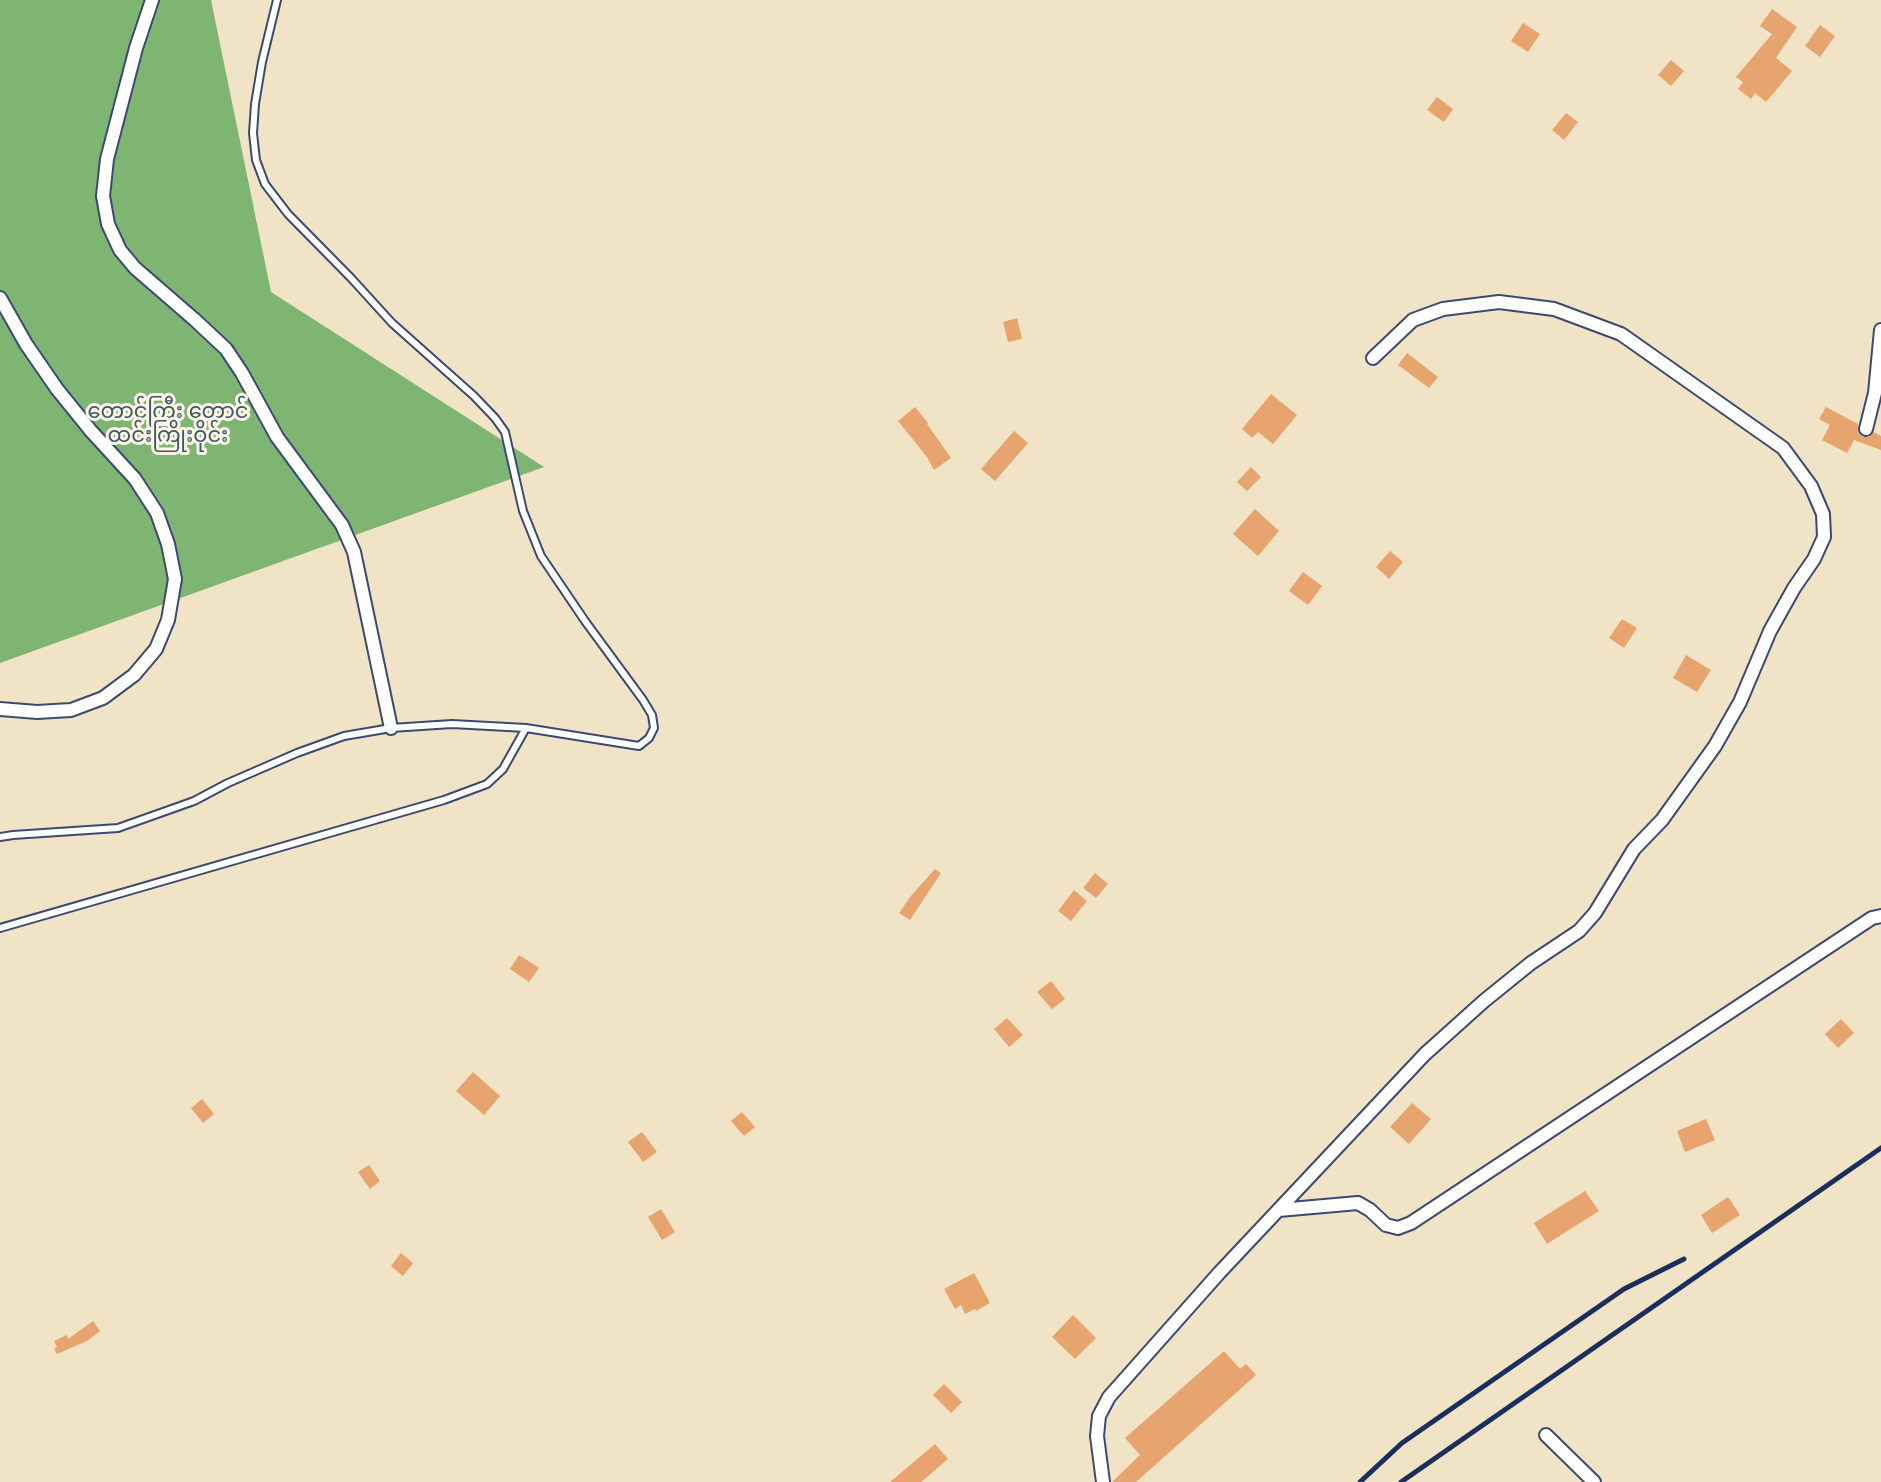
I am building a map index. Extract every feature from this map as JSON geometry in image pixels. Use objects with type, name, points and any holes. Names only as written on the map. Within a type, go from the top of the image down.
[{"type":"street","points":[[152,0],[136,48],[107,159],[103,196],[108,224],[120,250],[135,268],[226,349],[277,437],[342,526],[354,552],[391,728]]},
{"type":"street","points":[[0,299],[26,344],[57,389],[135,479],[157,513],[168,544],[175,579],[169,620],[156,649],[134,675],[103,698],[71,710],[37,712],[0,709]]},
{"type":"street","points":[[1103,1482],[1097,1436],[1099,1416],[1109,1397],[1220,1272],[1425,1055],[1484,1001],[1579,931],[1595,913],[1634,849],[1662,820],[1715,746],[1740,702],[1770,631],[1814,559],[1824,537],[1823,513],[1811,486],[1783,448],[1621,334],[1553,309],[1499,302],[1443,309],[1413,320],[1373,358]]},
{"type":"street","points":[[1866,429],[1875,393],[1881,330]]},
{"type":"street","points":[[1279,1210],[1359,1203],[1386,1225],[1398,1228],[1411,1223],[1872,918],[1881,916]]},
{"type":"street","points":[[1546,1435],[1594,1482]]},
{"type":"lane","points":[[0,837],[118,828],[194,801],[297,753],[344,736],[391,728],[452,724],[526,728],[639,746],[649,738],[654,728],[652,715],[643,700],[541,556],[523,511],[505,432],[495,418],[392,323],[288,214],[265,184],[256,160],[253,133],[255,104],[277,0]]},
{"type":"lane","points":[[0,928],[444,800],[487,784],[503,769],[526,728]]},
{"type":"green space","name":"တောင်ကြီး တောင် ထင်းကြိုးဝိုင်း","points":[[0,0],[211,0],[271,292],[544,467],[0,663]]},
{"type":"building","points":[[1772,9],[1797,27],[1776,58],[1792,71],[1766,102],[1755,93],[1751,99],[1738,89],[1743,82],[1736,77],[1772,34],[1760,26]]},
{"type":"building","points":[[1523,23],[1540,34],[1528,52],[1511,41]]},
{"type":"building","points":[[1820,25],[1835,36],[1820,57],[1805,46]]},
{"type":"building","points":[[1671,60],[1684,71],[1671,86],[1658,75]]},
{"type":"building","points":[[1437,97],[1453,109],[1444,122],[1427,110]]},
{"type":"building","points":[[1566,113],[1578,122],[1564,140],[1552,130]]},
{"type":"building","points":[[1017,318],[1022,339],[1008,342],[1003,322]]},
{"type":"building","points":[[1407,353],[1438,377],[1429,388],[1398,365]]},
{"type":"building","points":[[1271,394],[1297,415],[1273,444],[1258,432],[1252,438],[1242,429]]},
{"type":"building","points":[[915,407],[951,458],[934,470],[898,421]]},
{"type":"building","points":[[1826,407],[1858,424],[1858,432],[1863,437],[1869,437],[1874,432],[1881,436],[1881,450],[1854,440],[1847,453],[1822,440],[1830,425],[1819,419]]},
{"type":"building","points":[[1014,431],[1028,443],[995,481],[981,469]]},
{"type":"building","points":[[1251,467],[1261,477],[1247,491],[1237,482]]},
{"type":"building","points":[[1255,509],[1279,531],[1258,556],[1233,534]]},
{"type":"building","points":[[1390,551],[1403,562],[1389,579],[1376,567]]},
{"type":"building","points":[[1303,572],[1322,586],[1308,605],[1289,591]]},
{"type":"building","points":[[1622,619],[1637,628],[1624,648],[1609,638]]},
{"type":"building","points":[[1686,655],[1711,670],[1697,692],[1673,678]]},
{"type":"building","points":[[935,869],[941,873],[910,920],[899,913],[910,897]]},
{"type":"building","points":[[1095,873],[1108,884],[1096,898],[1083,888]]},
{"type":"building","points":[[1074,890],[1087,901],[1071,921],[1058,911]]},
{"type":"building","points":[[519,955],[539,968],[529,982],[510,969]]},
{"type":"building","points":[[1051,981],[1065,999],[1052,1009],[1037,992]]},
{"type":"building","points":[[1007,1018],[1023,1035],[1009,1047],[994,1029]]},
{"type":"building","points":[[1841,1019],[1854,1033],[1838,1048],[1825,1034]]},
{"type":"building","points":[[473,1072],[500,1096],[484,1115],[456,1091]]},
{"type":"building","points":[[202,1099],[214,1114],[203,1123],[191,1108]]},
{"type":"building","points":[[1412,1103],[1431,1119],[1409,1144],[1390,1127]]},
{"type":"building","points":[[742,1112],[755,1127],[744,1136],[731,1121]]},
{"type":"building","points":[[1706,1119],[1715,1140],[1685,1152],[1677,1131]]},
{"type":"building","points":[[642,1132],[657,1152],[643,1162],[628,1142]]},
{"type":"building","points":[[369,1165],[380,1181],[370,1189],[358,1172]]},
{"type":"building","points":[[1585,1191],[1599,1211],[1547,1244],[1534,1223]]},
{"type":"building","points":[[1728,1197],[1740,1215],[1712,1233],[1701,1215]]},
{"type":"building","points":[[661,1209],[675,1232],[662,1240],[648,1217]]},
{"type":"building","points":[[401,1253],[413,1263],[403,1276],[391,1266]]},
{"type":"building","points":[[974,1273],[990,1303],[965,1314],[961,1305],[955,1309],[944,1289]]},
{"type":"building","points":[[1073,1315],[1096,1338],[1075,1359],[1052,1337]]},
{"type":"building","points":[[93,1321],[100,1331],[87,1341],[57,1354],[54,1341],[67,1335],[68,1339]]},
{"type":"building","points":[[1224,1351],[1240,1369],[1246,1364],[1256,1375],[1136,1482],[1112,1482],[1140,1455],[1125,1438]]},
{"type":"building","points":[[944,1384],[962,1402],[951,1413],[933,1395]]},
{"type":"building","points":[[935,1444],[948,1459],[921,1482],[890,1482]]},
{"type":"railway","points":[[1401,1482],[1881,1148]]},
{"type":"railway","points":[[1360,1482],[1402,1443],[1624,1289],[1684,1259]]}]
